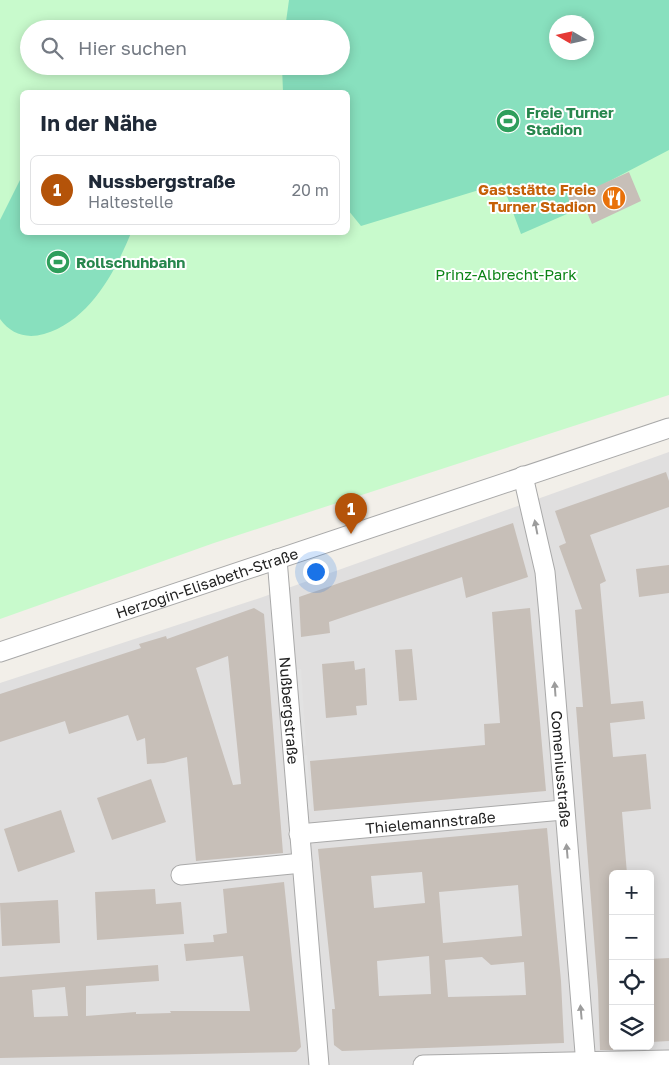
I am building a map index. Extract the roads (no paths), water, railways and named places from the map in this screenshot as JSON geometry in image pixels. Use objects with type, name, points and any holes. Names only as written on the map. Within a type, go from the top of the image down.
[{"type":"street","name":"Herzogin-Elisabeth-Straße","points":[[0,652],[669,428]]},
{"type":"street","name":"Comeniusstraße","points":[[523,476],[545,578],[585,1063]]},
{"type":"street","name":"Nußbergstraße","points":[[276,559],[319,1065]]},
{"type":"street","name":"Thielemannstraße","points":[[299,834],[563,810]]},
{"type":"street","points":[[181,875],[302,863]]},
{"type":"street","points":[[423,1065],[669,1060]]},
{"type":"place","name":"Freie Turner Stadion","points":[[508,121]]},
{"type":"place","name":"Gaststätte Freie Turner Stadion","points":[[614,198]]},
{"type":"place","name":"Rollschuhbahn","points":[[58,262]]},
{"type":"place","name":"Nussbergstraße","points":[[351,534]]},
{"type":"park label","name":"Prinz-Albrecht-Park","points":[[506,274]]}]
